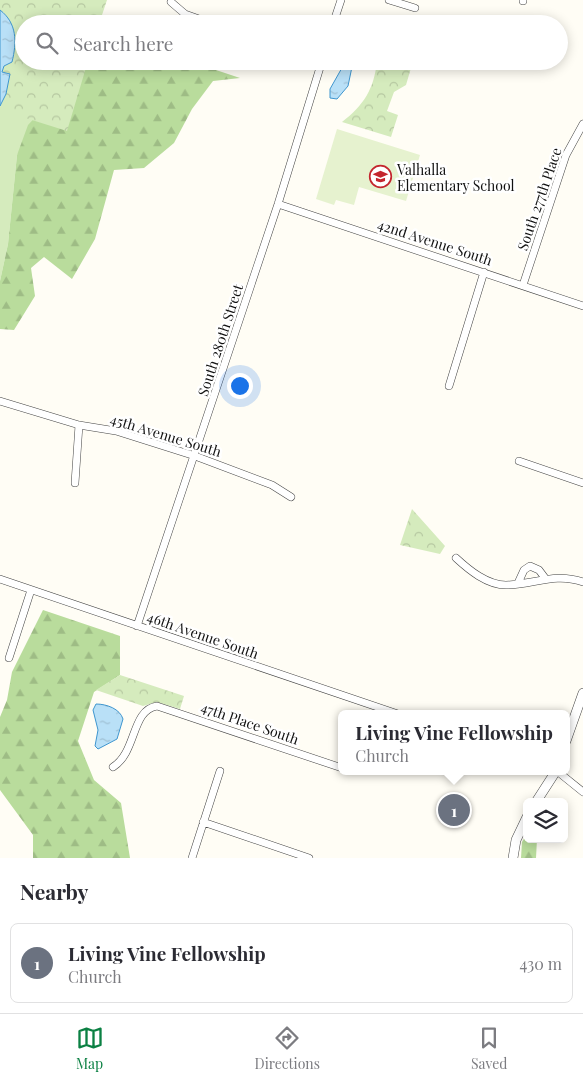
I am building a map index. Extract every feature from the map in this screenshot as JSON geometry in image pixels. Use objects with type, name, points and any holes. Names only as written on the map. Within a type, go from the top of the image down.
[{"type":"street","points":[[336,15],[341,0]]},
{"type":"street","points":[[389,0],[415,8]]},
{"type":"street","points":[[172,2],[188,15]]},
{"type":"street","name":"South 280th Street","points":[[137,626],[278,204],[319,70]]},
{"type":"street","name":"South 277th Place","points":[[523,285],[566,155],[583,124]]},
{"type":"street","name":"42nd Avenue South","points":[[278,204],[583,306]]},
{"type":"street","points":[[449,386],[484,272]]},
{"type":"street","name":"45th Avenue South","points":[[0,401],[79,425],[116,431],[195,456],[272,485],[291,496]]},
{"type":"street","points":[[76,483],[79,425]]},
{"type":"street","points":[[519,461],[583,482]]},
{"type":"street","points":[[456,558],[468,569],[486,580],[506,585],[545,578],[572,578],[583,582]]},
{"type":"street","points":[[518,584],[524,570],[530,566],[539,570],[545,578]]},
{"type":"street","name":"46th Avenue South","points":[[0,579],[379,710]]},
{"type":"street","points":[[10,658],[31,590]]},
{"type":"street","points":[[570,730],[583,693]]},
{"type":"street","name":"47th Place South","points":[[114,767],[127,754],[143,713],[150,707],[157,706],[168,708],[338,767]]},
{"type":"street","points":[[192,858],[220,771]]},
{"type":"street","points":[[539,798],[553,775]]},
{"type":"street","points":[[561,775],[583,792]]},
{"type":"street","points":[[203,822],[309,858]]},
{"type":"street","points":[[513,858],[516,840],[523,825]]},
{"type":"green space","points":[[0,0],[15,15],[15,70],[28,70],[44,108],[17,155],[8,244],[0,281],[0,106],[6,94],[9,17],[0,10]]},
{"type":"green space","points":[[0,0],[107,0],[102,15],[15,15],[15,40],[10,21],[0,10]]},
{"type":"green space","points":[[15,47],[15,70],[85,70],[67,131],[0,110],[10,74],[2,72],[4,66],[12,61]]},
{"type":"green space","points":[[49,70],[216,70],[240,78],[213,81],[192,109],[174,143],[144,168],[114,170],[95,239],[72,279],[44,257],[31,268],[35,296],[14,330],[0,329],[0,281],[8,244],[17,155],[28,125],[44,108]]},
{"type":"green space","points":[[410,70],[406,85],[394,92],[387,111],[398,115],[391,137],[342,122],[350,116],[367,96],[376,71]]},
{"type":"green space","points":[[337,129],[420,155],[406,201],[359,187],[354,205],[336,200],[334,205],[316,199]]},
{"type":"green space","points":[[412,509],[445,546],[440,554],[400,545]]},
{"type":"green space","points":[[43,610],[120,636],[120,675],[94,692],[78,741],[94,780],[121,803],[130,858],[33,858],[33,835],[0,790],[0,717],[7,700],[12,672]]},
{"type":"green space","points":[[120,675],[184,696],[180,709],[157,702],[143,706],[96,690]]},
{"type":"green space","points":[[523,840],[523,843],[537,843],[536,858],[521,858]]},
{"type":"water","points":[[0,10],[6,15],[13,27],[15,47],[12,62],[4,66],[2,72],[10,74],[6,94],[0,106]]},
{"type":"water","points":[[341,70],[351,70],[348,86],[337,99],[330,98],[330,89]]},
{"type":"water","points":[[96,704],[112,708],[119,712],[123,719],[117,739],[98,749],[95,746],[98,730],[93,710]]},
{"type":"place","name":"Valhalla Elementary School","points":[[381,177]]},
{"type":"place","name":"Living Vine Fellowship","points":[[454,810]]}]
